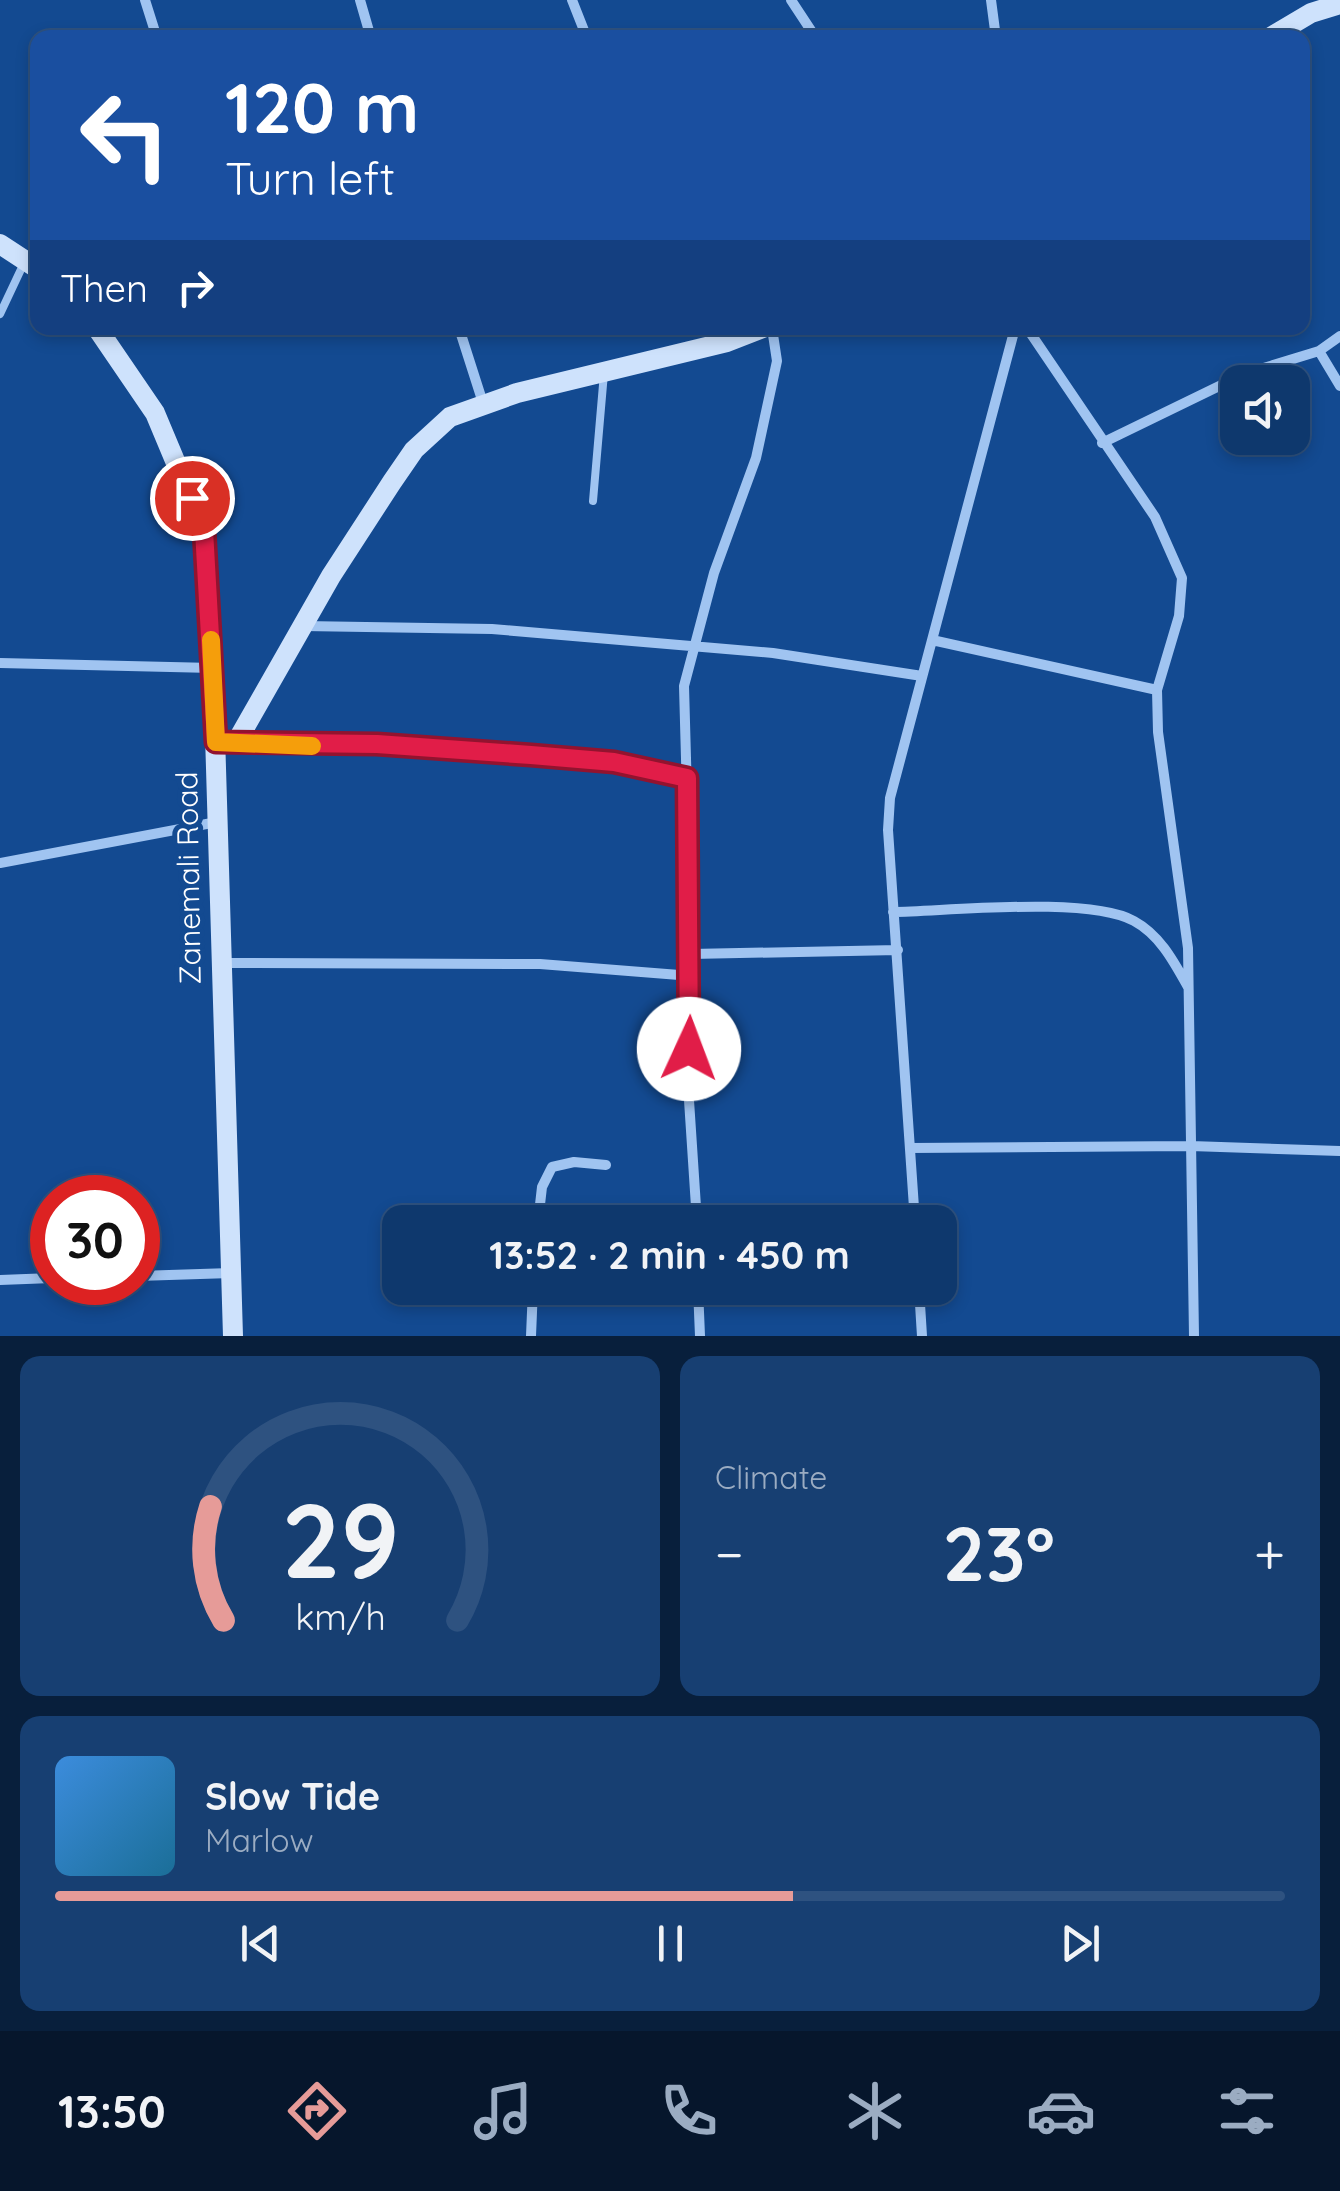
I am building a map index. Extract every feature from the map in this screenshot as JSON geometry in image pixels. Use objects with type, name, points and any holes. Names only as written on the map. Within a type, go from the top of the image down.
[{"type":"street","points":[[145,0],[154,30]]},
{"type":"street","points":[[360,0],[369,30]]},
{"type":"street","points":[[572,0],[584,30]]},
{"type":"street","points":[[791,0],[811,30]]},
{"type":"street","points":[[991,0],[995,30]]},
{"type":"street","points":[[1283,30],[1312,13],[1340,4]]},
{"type":"street","points":[[0,244],[30,263]]},
{"type":"street","name":"Zanemali Road","points":[[102,335],[155,413],[204,530],[216,742],[233,1336]]},
{"type":"street","points":[[461,335],[483,403]]},
{"type":"street","points":[[237,741],[302,626],[414,450],[450,417],[483,403],[604,373],[720,335]]},
{"type":"street","points":[[695,1205],[688,1085],[692,976],[684,686],[692,646],[756,458],[776,361],[773,335]]},
{"type":"street","points":[[914,1205],[893,912],[890,798],[1013,335]]},
{"type":"street","points":[[1032,335],[1155,517],[1182,578],[1179,616],[1156,690],[1158,732],[1188,948],[1194,1336]]},
{"type":"street","points":[[1102,443],[1244,374],[1318,351],[1340,336]]},
{"type":"street","points":[[1318,351],[1340,386]]},
{"type":"street","points":[[302,626],[492,628],[692,646],[922,676]]},
{"type":"street","points":[[932,640],[1156,690]]},
{"type":"street","points":[[0,663],[213,668]]},
{"type":"street","points":[[216,742],[267,746],[377,744],[531,755],[614,762],[687,778]]},
{"type":"street","points":[[0,864],[218,821]]},
{"type":"street","points":[[893,912],[1070,909],[1116,913],[1154,936],[1188,988]]},
{"type":"street","points":[[690,954],[898,950]]},
{"type":"street","points":[[221,963],[540,964],[692,976]]},
{"type":"street","points":[[910,1148],[1191,1146],[1340,1150]]},
{"type":"street","points":[[540,1205],[542,1187],[552,1167],[574,1162],[606,1165]]},
{"type":"street","points":[[160,1275],[231,1273]]},
{"type":"street","points":[[0,1280],[30,1279]]},
{"type":"street","points":[[531,1336],[532,1305]]},
{"type":"street","points":[[699,1305],[700,1336]]},
{"type":"street","points":[[920,1305],[922,1336]]},
{"type":"lane","points":[[0,314],[30,267]]},
{"type":"lane","points":[[593,500],[604,373]]},
{"type":"slow traffic","points":[[211,640],[216,742],[312,746]]},
{"type":"route","points":[[192,498],[204,530],[216,742],[267,746],[377,744],[531,755],[614,762],[687,778],[692,976],[689,1049]]}]
